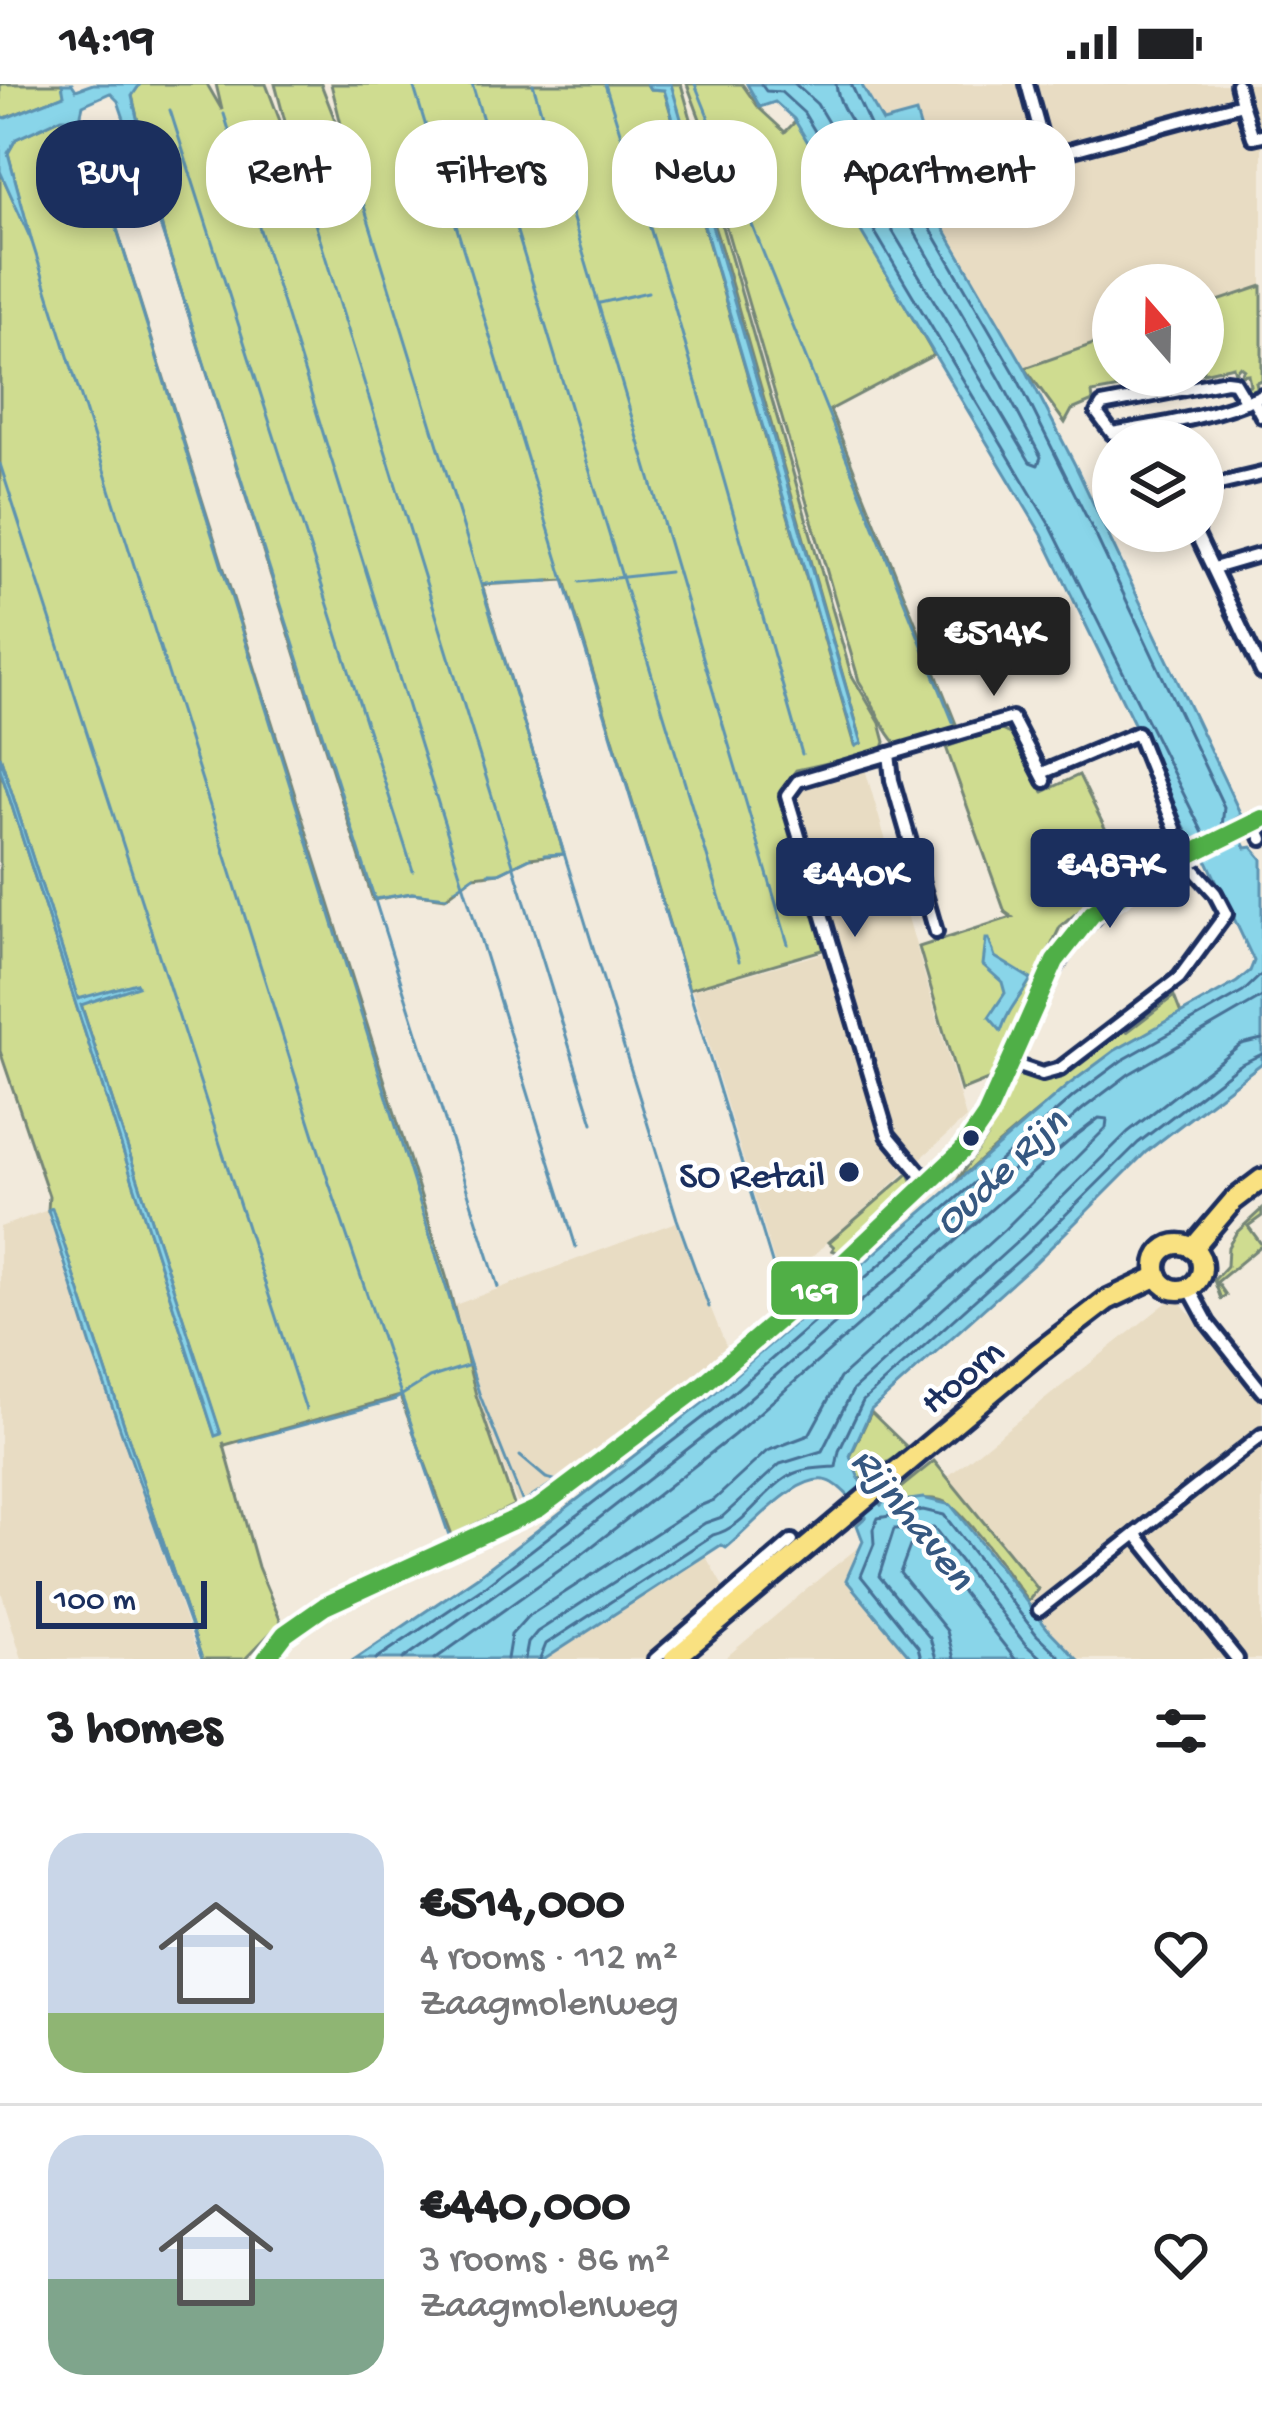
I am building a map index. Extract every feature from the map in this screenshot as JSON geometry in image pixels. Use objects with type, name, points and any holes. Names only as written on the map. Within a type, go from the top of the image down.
[{"type":"main road","points":[[1192,1249],[1224,1210],[1262,1179]]},
{"type":"main road","points":[[1175,1245],[1192,1249],[1202,1269],[1199,1278],[1189,1288],[1171,1288],[1158,1276],[1157,1262],[1163,1251],[1175,1245]]},
{"type":"main road","name":"Hoorn","points":[[674,1659],[702,1628],[1107,1300],[1158,1276]]},
{"type":"street","points":[[1028,84],[1047,157],[1242,104]]},
{"type":"street","points":[[1237,84],[1253,137],[1262,135]]},
{"type":"street","points":[[1254,399],[1222,411],[1112,433],[1097,412],[1102,405],[1226,381],[1254,399],[1262,416]]},
{"type":"street","points":[[1224,483],[1262,474]]},
{"type":"street","points":[[1206,552],[1262,672]]},
{"type":"street","points":[[1214,568],[1262,554]]},
{"type":"street","points":[[928,1184],[888,1135],[788,796],[798,781],[1012,718],[1044,777],[1137,733],[1189,864],[1215,892],[1226,914],[1179,979],[1060,1069],[1042,1073],[1010,1063]]},
{"type":"street","points":[[889,754],[936,932]]},
{"type":"street","points":[[266,1659],[285,1634],[325,1606],[539,1508],[606,1460],[782,1317],[962,1151],[980,1125],[1055,961],[1092,914],[1130,886],[1196,849],[1261,830]]},
{"type":"street","points":[[1189,1288],[1208,1323],[1262,1391]]},
{"type":"street","points":[[1039,1610],[1262,1436]]},
{"type":"street","points":[[1136,1534],[1237,1659]]},
{"type":"street","name":"Hoorn","points":[[656,1659],[702,1628],[791,1541]]},
{"type":"shaded area","points":[[861,84],[1262,84],[1262,286],[1224,299],[1224,264],[1092,264],[1092,344],[1025,368],[943,228],[1075,228],[1075,120],[911,120],[915,113],[880,120]]},
{"type":"shaded area","points":[[861,755],[966,1118],[781,1284],[692,990],[830,951],[783,797],[788,781]]},
{"type":"shaded area","points":[[48,1210],[199,1659],[22,1659],[0,1588],[0,1227]]},
{"type":"shaded area","points":[[676,1222],[728,1351],[521,1513],[485,1417],[455,1305]]},
{"type":"shaded area","name":"Rijnhaven","points":[[1175,1296],[1262,1400],[1262,1659],[724,1659],[826,1573]]},
{"type":"shaded area","points":[[705,1555],[729,1597],[650,1659],[528,1659]]},
{"type":"green space","points":[[0,84],[62,84],[65,95],[5,118],[0,116]]},
{"type":"green space","points":[[140,84],[207,84],[222,110],[216,84],[266,84],[280,120],[206,120],[206,228],[371,228],[371,120],[340,120],[331,84],[647,84],[650,89],[664,90],[673,120],[612,120],[612,228],[704,228],[855,745],[862,743],[715,228],[722,228],[851,674],[880,723],[885,742],[882,751],[796,770],[781,791],[826,949],[689,989],[565,580],[482,585],[564,854],[530,858],[499,873],[474,876],[445,898],[412,893],[373,900],[165,240],[162,228],[182,228],[182,120],[138,120],[132,95]]},
{"type":"green space","points":[[275,84],[321,84],[335,120],[285,120]]},
{"type":"green space","points":[[671,84],[681,84],[691,120],[680,120],[673,97]]},
{"type":"green space","points":[[687,84],[742,84],[772,120],[700,120]]},
{"type":"green space","points":[[798,119],[801,228],[861,228],[934,355],[830,410],[958,729],[899,746],[859,681],[726,228],[777,228],[777,125],[785,132]]},
{"type":"green space","points":[[36,130],[36,228],[117,228],[446,1276],[476,1395],[514,1505],[452,1535],[400,1396],[223,1442],[258,1567],[281,1622],[245,1659],[202,1659],[52,1209],[48,1210],[49,1196],[0,1051],[0,769],[215,1435],[220,1433],[81,1004],[137,985],[78,1000],[0,756],[0,171],[29,233],[8,153],[16,139]]},
{"type":"green space","points":[[1262,286],[1262,380],[1256,382],[1258,390],[1248,393],[1243,387],[1250,385],[1248,374],[1240,375],[1244,369],[1240,366],[1235,372],[1233,366],[1224,368],[1224,299]]},
{"type":"green space","points":[[1092,344],[1093,401],[1072,410],[1065,423],[1025,368]]},
{"type":"green space","points":[[999,729],[1018,738],[1043,792],[1079,775],[1126,871],[1060,927],[993,1078],[961,1091],[919,947],[1012,917],[1005,912],[946,747]]},
{"type":"green space","points":[[1174,996],[1181,1014],[1064,1091],[956,1182],[988,1135],[1008,1078],[1020,1073],[1050,1075],[1076,1065],[1122,1027],[1127,1032]]},
{"type":"green space","points":[[909,1173],[911,1193],[844,1255],[832,1250],[829,1242]]},
{"type":"green space","points":[[1262,1209],[1262,1216],[1248,1226],[1262,1245],[1217,1282],[1226,1295],[1221,1299],[1214,1280],[1227,1266],[1228,1247]]},
{"type":"green space","points":[[871,1412],[909,1449],[859,1480],[850,1457]]},
{"type":"green space","points":[[934,1461],[1038,1589],[1028,1601],[954,1508],[938,1500],[888,1498]]},
{"type":"water","points":[[62,84],[72,84],[76,90],[93,84],[140,84],[132,96],[138,120],[124,120],[110,93],[83,105],[83,120],[36,120],[36,130],[16,139],[8,153],[32,242],[0,171],[0,116],[6,118],[64,95]]},
{"type":"water","points":[[647,84],[671,84],[681,120],[673,120],[664,90],[650,89]]},
{"type":"water","points":[[747,84],[861,84],[882,120],[801,120],[801,131],[775,102],[760,107]]},
{"type":"water","points":[[916,113],[918,120],[890,120]]},
{"type":"water","points":[[705,228],[713,228],[862,743],[856,746]]},
{"type":"water","name":"Oude Rijn","points":[[859,228],[944,228],[1025,368],[1092,501],[1092,552],[1116,552],[1241,815],[1233,820],[1246,848],[1252,847],[1262,859],[1262,1063],[1146,1152],[1036,1262],[871,1410],[850,1456],[860,1481],[881,1505],[888,1498],[896,1502],[923,1498],[951,1505],[1077,1659],[912,1659],[846,1580],[863,1541],[857,1525],[866,1517],[838,1486],[821,1480],[792,1490],[726,1548],[721,1545],[545,1659],[355,1659],[478,1576],[705,1401],[1067,1086],[1114,1051],[1250,971],[1254,961],[1202,850],[1190,838],[1042,535]]},
{"type":"water","points":[[0,756],[78,999],[138,986],[81,1005],[221,1434],[215,1436],[0,769]]},
{"type":"water","points":[[986,939],[995,957],[1031,979],[1001,1031],[989,1017],[1005,993],[1002,982],[983,965]]},
{"type":"water","points":[[52,1208],[202,1659],[92,1349],[48,1210]]},
{"type":"waterway","points":[[413,84],[773,1266]]},
{"type":"waterway","points":[[472,84],[739,961]]},
{"type":"waterway","points":[[533,84],[788,944]]},
{"type":"waterway","points":[[605,84],[672,298],[802,754]]},
{"type":"waterway","points":[[695,84],[953,722]]},
{"type":"waterway","points":[[170,110],[413,871]]},
{"type":"waterway","points":[[224,114],[576,1247]]},
{"type":"waterway","points":[[117,228],[479,1393],[523,1503]]},
{"type":"waterway","points":[[316,228],[593,1123]]},
{"type":"waterway","points":[[371,228],[677,1219],[709,1307]]},
{"type":"waterway","points":[[165,240],[498,1287]]},
{"type":"waterway","points":[[32,242],[329,1183],[451,1541]]},
{"type":"waterway","points":[[600,303],[648,292]]},
{"type":"waterway","points":[[0,464],[306,1410]]},
{"type":"waterway","points":[[580,582],[669,572]]},
{"type":"waterway","points":[[483,584],[549,581]]},
{"type":"waterway","points":[[544,855],[564,854]]},
{"type":"waterway","points":[[488,873],[499,873],[530,858]]},
{"type":"waterway","points":[[455,889],[474,876]]},
{"type":"waterway","points":[[375,899],[412,893],[447,897]]},
{"type":"waterway","points":[[240,1442],[394,1400],[429,1378],[470,1365]]},
{"type":"waterway","points":[[455,1539],[523,1503],[611,1443]]},
{"type":"waterway","points":[[520,1456],[546,1478],[558,1481]]},
{"type":"waterway","points":[[359,1579],[446,1543]]},
{"type":"transit line","name":"169","points":[[266,1659],[285,1634],[325,1606],[539,1508],[700,1387],[837,1269],[962,1151],[986,1116],[1055,961],[1092,914],[1152,873],[1262,819]]},
{"type":"place","name":"SO Retail","points":[[849,1172]]}]
